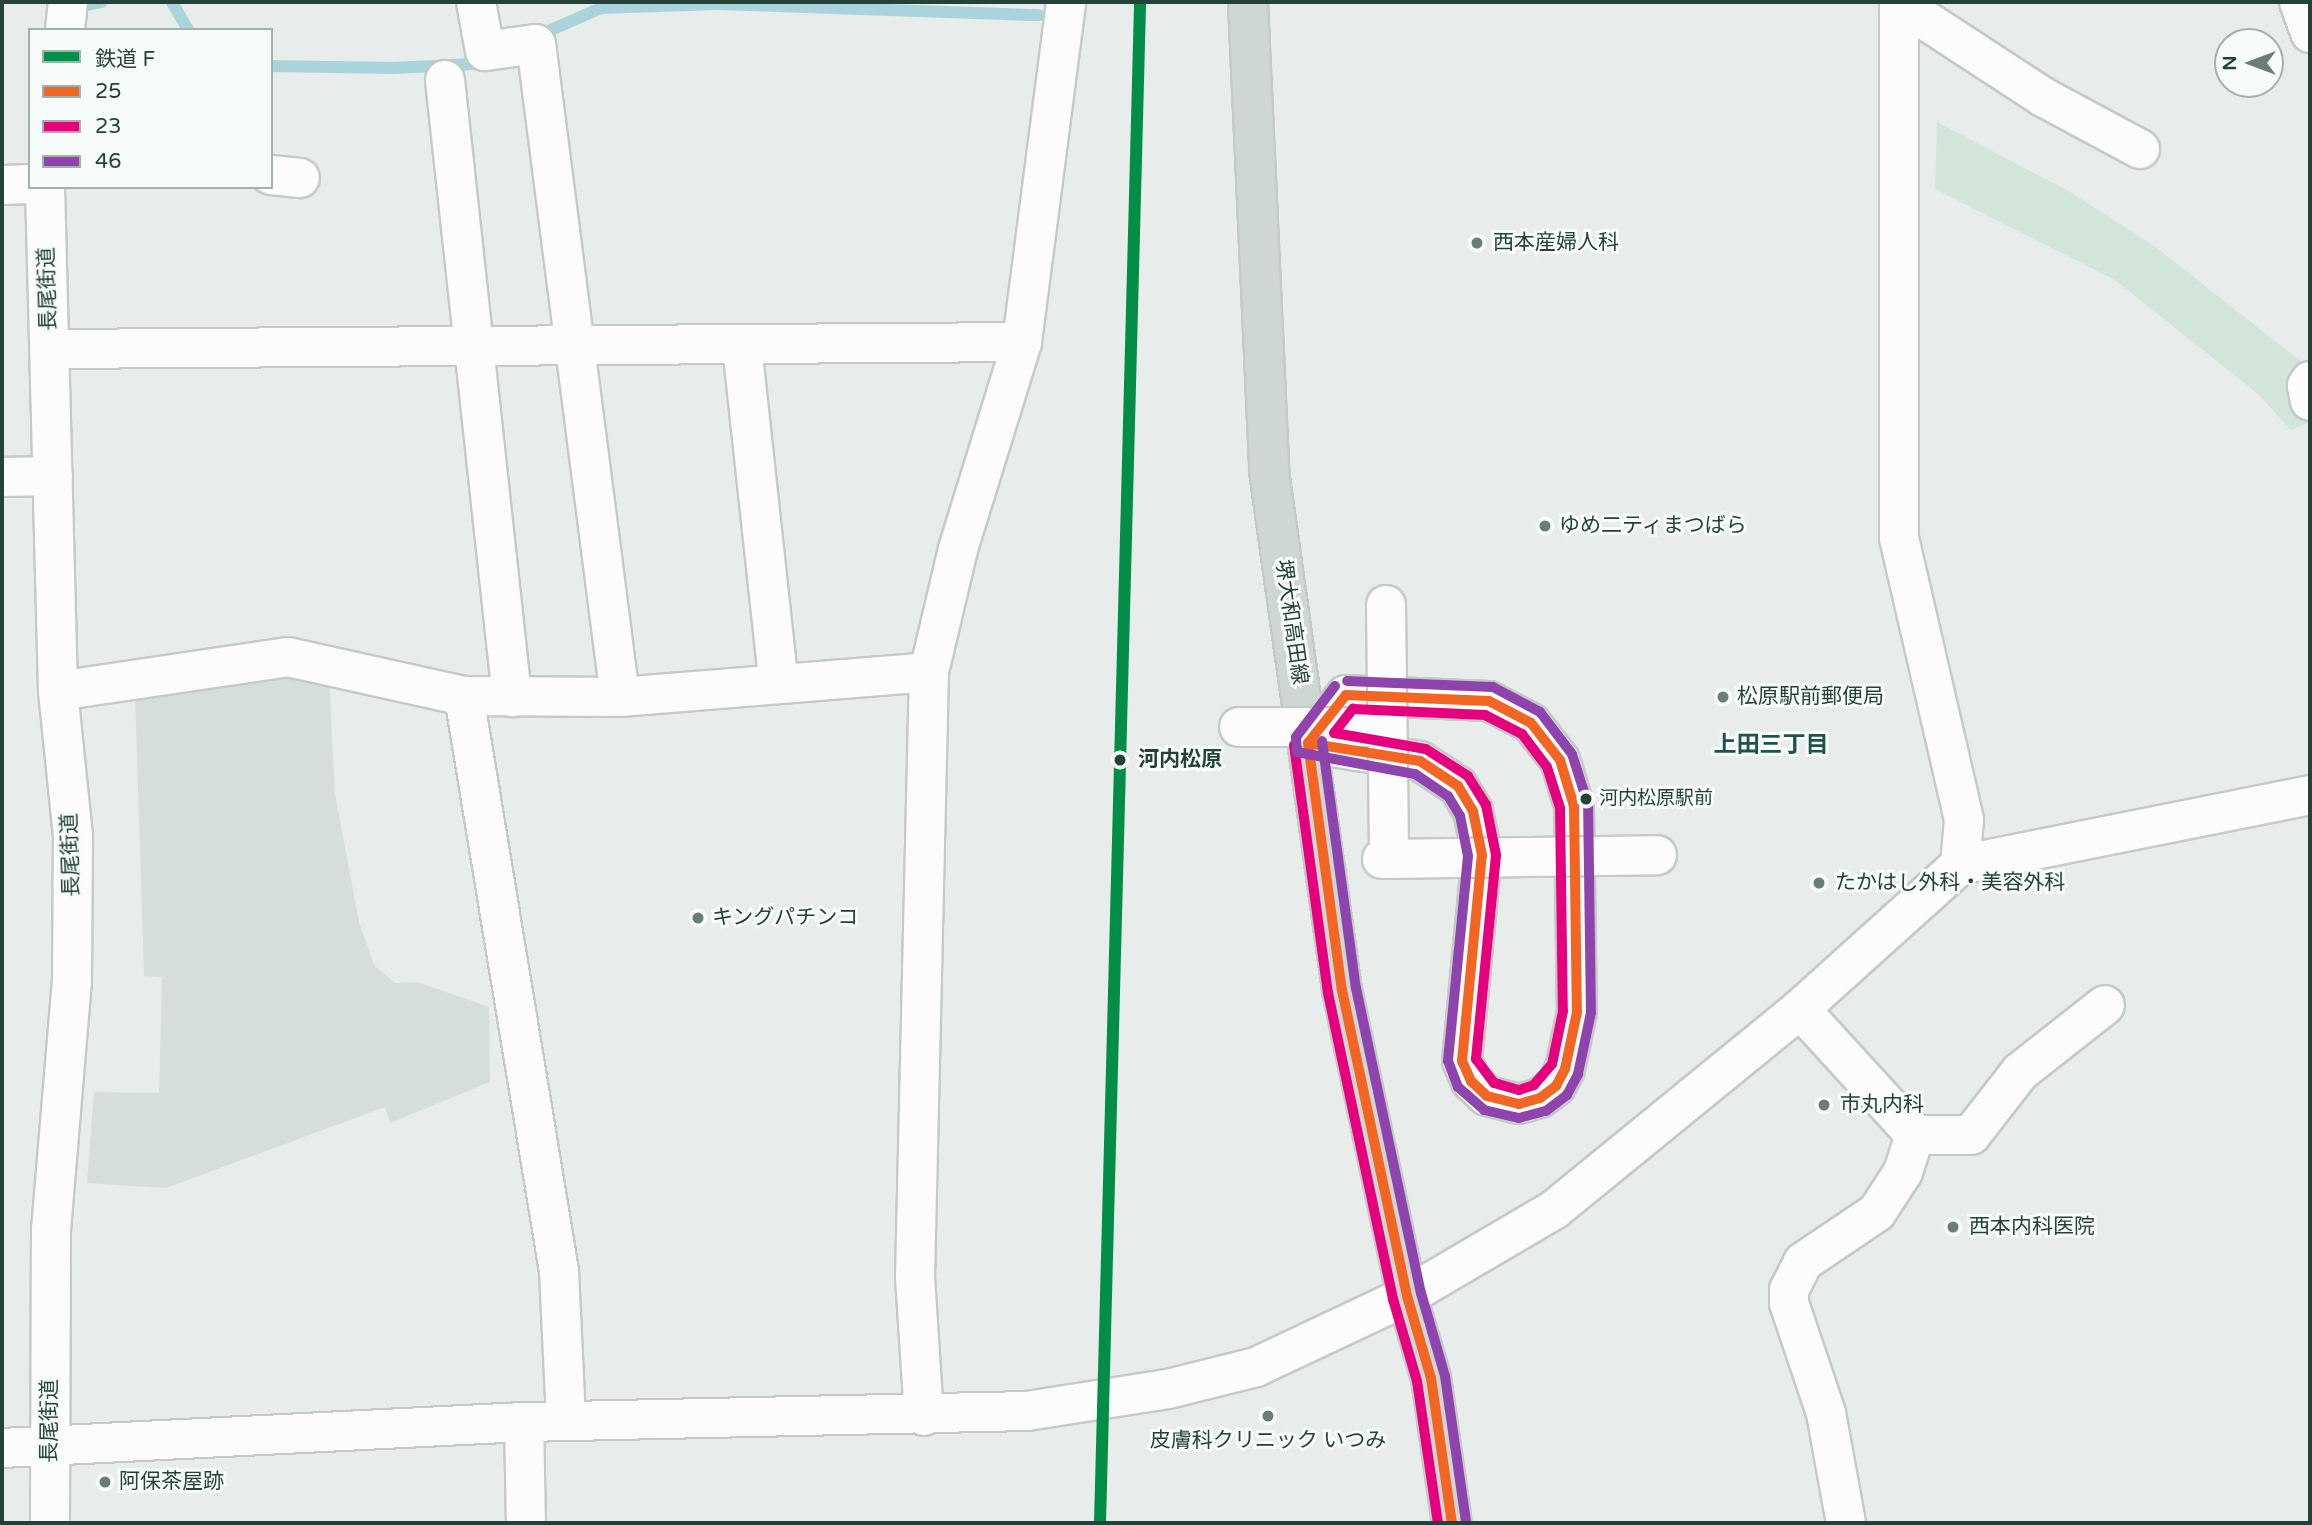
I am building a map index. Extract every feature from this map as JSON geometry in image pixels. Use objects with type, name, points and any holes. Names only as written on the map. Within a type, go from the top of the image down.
[{"type":"main road","name":"堺大和高田線","points":[[1248,2],[1269,471],[1342,990],[1407,1296],[1431,1378],[1452,1523]]},
{"type":"street","points":[[65,28],[68,2]]},
{"type":"street","points":[[476,2],[485,51],[536,44],[578,348],[620,696]]},
{"type":"street","points":[[924,1416],[915,1279],[929,672],[958,549],[1022,342],[1066,2]]},
{"type":"street","points":[[1899,2],[2043,97],[2140,149]]},
{"type":"street","points":[[1899,2],[1899,538],[1964,820],[1960,865]]},
{"type":"street","points":[[445,80],[513,696]]},
{"type":"street","points":[[2,185],[28,184]]},
{"type":"street","name":"長尾街道","points":[[45,189],[58,691],[73,836],[72,940],[51,1229],[50,1523]]},
{"type":"street","points":[[51,349],[474,349],[1022,342]]},
{"type":"street","points":[[742,346],[779,684]]},
{"type":"street","points":[[2310,381],[2310,401]]},
{"type":"street","points":[[2,477],[53,476]]},
{"type":"street","points":[[1386,605],[1385,864],[1657,855]]},
{"type":"street","points":[[58,691],[288,657],[464,696],[620,696],[929,672]]},
{"type":"street","points":[[1346,695],[1360,695],[1489,701],[1523,717],[1553,747],[1567,775],[1574,806],[1577,1012],[1565,1069],[1556,1086],[1539,1098],[1518,1104],[1487,1096],[1471,1082],[1462,1061],[1482,855],[1478,825],[1466,798],[1446,776],[1420,761],[1308,743],[1346,695]]},
{"type":"street","points":[[464,696],[559,1271],[566,1421]]},
{"type":"street","points":[[1239,727],[1387,727]]},
{"type":"street","points":[[2,1448],[524,1422],[924,1416],[1027,1411],[1206,1380],[1256,1367],[1407,1296],[1555,1209],[1800,1009],[1960,865],[2310,795]]},
{"type":"street","points":[[1800,1009],[1915,1135],[1971,1135],[2020,1072],[2105,1005]]},
{"type":"street","points":[[1846,1523],[1826,1413],[1789,1303],[1789,1290],[1803,1262],[1877,1212],[1903,1172],[1915,1135]]},
{"type":"street","points":[[524,1422],[526,1523]]},
{"type":"shaded area","points":[[230,675],[329,676],[335,794],[359,922],[374,965],[395,983],[417,982],[489,1007],[490,1082],[390,1123],[385,1107],[166,1188],[87,1183],[94,1092],[159,1093],[162,977],[144,976],[135,696]]},
{"type":"green space","points":[[1937,122],[2072,193],[2157,248],[2308,367],[2290,401],[2310,422],[2291,430],[2258,394],[2115,280],[1935,189]]},
{"type":"waterway","points":[[86,5],[102,2]]},
{"type":"waterway","points":[[172,2],[187,28]]},
{"type":"waterway","points":[[535,37],[601,8],[718,4],[1039,15]]},
{"type":"waterway","points":[[273,66],[394,68],[474,64],[487,59]]},
{"type":"rail line","name":"F","points":[[1100,1523],[1140,2]]},
{"type":"transit line","name":"46","points":[[1335,686],[1296,737],[1297,752],[1415,774],[1448,796],[1460,816],[1468,856],[1448,1061],[1458,1087],[1484,1110],[1519,1118],[1546,1111],[1567,1095],[1578,1074],[1591,1013],[1588,804],[1572,754],[1540,712],[1493,687],[1347,681]]},
{"type":"transit line","name":"25","points":[[1346,695],[1489,701],[1531,723],[1560,760],[1574,806],[1577,1012],[1565,1069],[1556,1086],[1540,1098],[1519,1104],[1487,1096],[1471,1081],[1462,1061],[1482,855],[1473,811],[1458,786],[1420,761],[1308,743],[1346,695]]},
{"type":"transit line","name":"23","points":[[1353,709],[1485,715],[1522,734],[1547,767],[1560,808],[1563,1011],[1552,1064],[1534,1085],[1519,1090],[1494,1083],[1476,1059],[1496,855],[1486,805],[1468,776],[1426,749],[1334,733],[1353,709]]},
{"type":"transit line","name":"46","points":[[1322,741],[1356,988],[1421,1293],[1445,1376],[1466,1521]]},
{"type":"transit line","name":"25","points":[[1308,743],[1342,990],[1407,1296],[1431,1378],[1452,1523]]},
{"type":"transit line","name":"23","points":[[1294,745],[1328,993],[1393,1299],[1417,1381],[1438,1523]]},
{"type":"place","name":"西本産婦人科","points":[[1477,243]]},
{"type":"place","name":"ゆめ二ティまつばら","points":[[1545,526]]},
{"type":"place","name":"松原駅前郵便局","points":[[1723,697]]},
{"type":"place","name":"河内松原","points":[[1120,760]]},
{"type":"place","name":"河内松原駅前","points":[[1586,799]]},
{"type":"place","name":"たかはし外科・美容外科","points":[[1819,883]]},
{"type":"place","name":"キングパチンコ","points":[[698,918]]},
{"type":"place","name":"市丸内科","points":[[1824,1105]]},
{"type":"place","name":"西本内科医院","points":[[1953,1227]]},
{"type":"place","name":"皮膚科クリニック いつみ","points":[[1268,1416]]},
{"type":"place","name":"阿保茶屋跡","points":[[105,1482]]},
{"type":"district","name":"上田三丁目","points":[[1771,745]]}]
